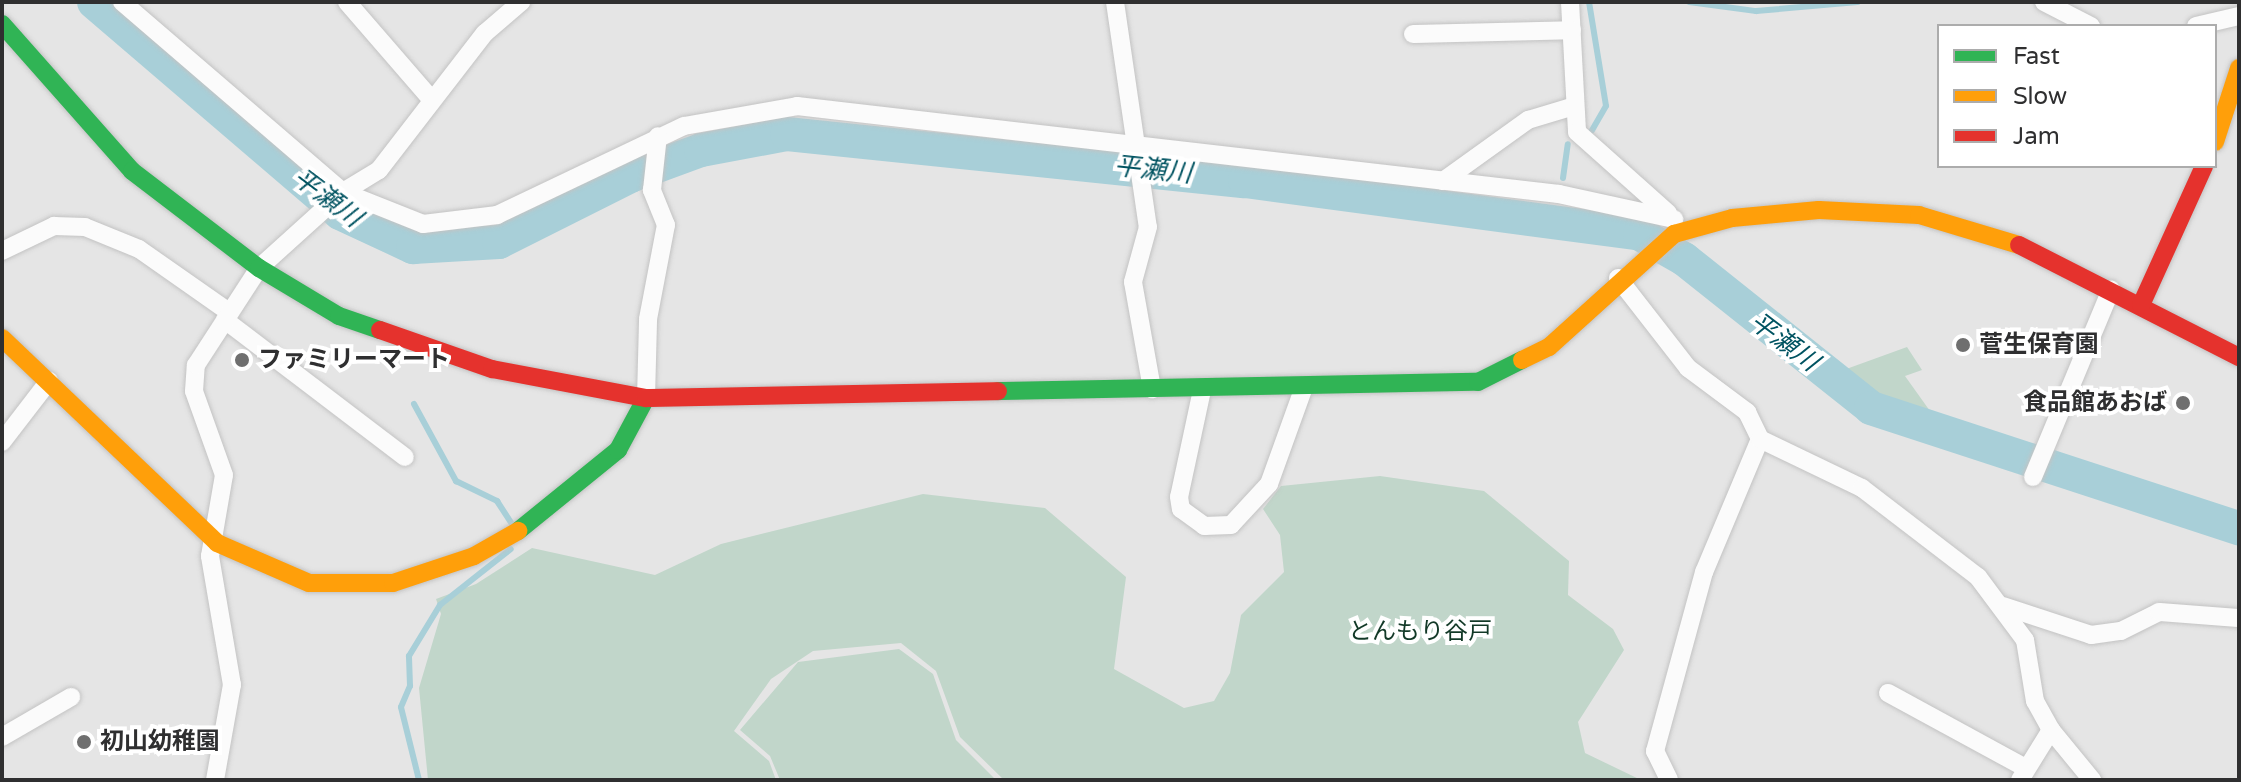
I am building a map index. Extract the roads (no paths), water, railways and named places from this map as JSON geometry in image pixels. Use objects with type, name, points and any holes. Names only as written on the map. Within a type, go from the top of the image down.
[{"type":"street","points":[[122,2],[343,192],[423,224],[466,222],[658,137],[724,115],[797,106],[1133,151],[1443,181],[1634,206],[1680,227]]},
{"type":"street","points":[[347,2],[431,99]]},
{"type":"street","points":[[215,780],[232,685],[210,556],[217,543],[224,475],[192,378],[259,268],[343,192],[379,170],[431,99],[521,2]]},
{"type":"street","points":[[1115,2],[1133,151],[1148,227],[1134,302],[1152,389]]},
{"type":"street","points":[[1570,2],[1571,107],[1577,132],[1680,227]]},
{"type":"street","points":[[2044,2],[2087,24]]},
{"type":"street","points":[[2205,24],[2239,16]]},
{"type":"street","points":[[2,24],[120,160],[259,268],[339,316],[492,369],[646,398],[1455,385],[1503,376],[1549,347],[1618,278],[1680,227],[1819,210],[1919,215],[2032,248],[2239,357]]},
{"type":"street","points":[[1413,34],[1572,30]]},
{"type":"street","points":[[2217,136],[2239,68]]},
{"type":"street","points":[[1443,181],[1528,120],[1571,107]]},
{"type":"street","points":[[2,338],[217,543],[273,573],[354,587],[433,574],[524,529],[618,450],[646,398],[648,319],[666,225],[652,188],[658,137]]},
{"type":"street","points":[[2141,305],[2203,168]]},
{"type":"street","points":[[2,251],[54,226],[85,227],[139,249],[405,457]]},
{"type":"street","points":[[1618,278],[1688,368],[1747,412],[1760,439],[1862,488],[1949,551],[2003,606],[2025,640],[2035,701],[2051,730],[2092,780]]},
{"type":"street","points":[[2034,474],[2042,447],[2111,290]]},
{"type":"street","points":[[2,442],[49,381]]},
{"type":"street","points":[[1202,390],[1181,509],[1204,526],[1231,525],[1269,484],[1304,387]]},
{"type":"street","points":[[1669,780],[1655,751],[1704,572],[1760,439]]},
{"type":"street","points":[[2003,606],[2091,635],[2121,631],[2159,612],[2239,618]]},
{"type":"street","points":[[1888,693],[2022,774],[2051,730]]},
{"type":"street","points":[[2,737],[71,697]]},
{"type":"waterway","name":"平瀬川","points":[[94,2],[340,213],[413,247],[499,242],[630,176],[701,150],[787,134],[1245,181],[1640,234],[1684,259],[1871,408],[2239,528]]},
{"type":"waterway","points":[[1589,2],[1606,106],[1592,130]]},
{"type":"waterway","points":[[1689,2],[1756,11],[1858,2]]},
{"type":"waterway","points":[[1563,178],[1568,144]]},
{"type":"waterway","points":[[1563,210],[1563,223]]},
{"type":"waterway","points":[[414,404],[456,481],[497,501],[514,527]]},
{"type":"waterway","points":[[419,780],[401,707],[410,686],[409,656],[440,605],[511,549]]},
{"type":"place","name":"菅生保育園","points":[[1963,345]]},
{"type":"place","name":"ファミリーマート","points":[[242,360]]},
{"type":"place","name":"食品館あおば","points":[[2183,403]]},
{"type":"place","name":"初山幼稚園","points":[[84,742]]},
{"type":"park label","name":"とんもり谷戸","points":[[1420,632]]}]
